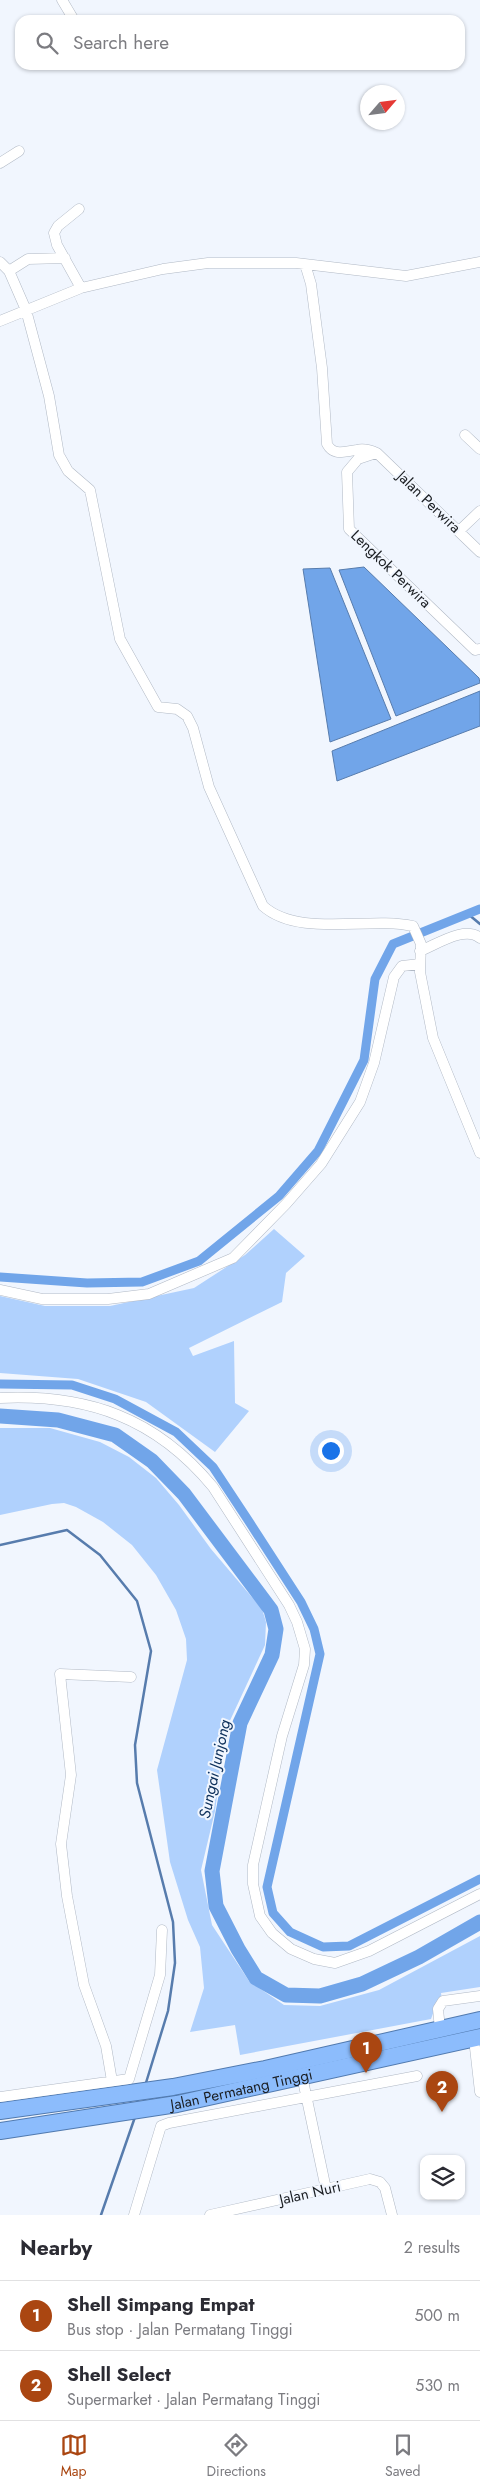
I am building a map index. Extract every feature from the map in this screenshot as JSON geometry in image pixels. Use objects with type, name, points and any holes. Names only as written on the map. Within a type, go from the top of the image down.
[{"type":"highway","name":"Jalan Permatang Tinggi","points":[[0,2111],[173,2087],[265,2069],[480,2020]]},
{"type":"highway","name":"Jalan Permatang Tinggi","points":[[0,2131],[177,2104],[302,2076],[478,2046]]},
{"type":"street","points":[[62,0],[71,15]]},
{"type":"street","points":[[0,163],[19,151]]},
{"type":"street","points":[[80,209],[58,226],[54,233],[57,245],[81,288]]},
{"type":"street","points":[[9,271],[28,259],[53,256],[65,258]]},
{"type":"street","points":[[0,262],[9,271],[26,310],[49,396],[59,455],[68,471],[90,490],[120,639],[158,707],[177,709],[186,716],[194,728],[209,786],[263,906],[273,915],[288,920],[330,924],[398,923],[413,926],[420,947],[420,964],[433,1038],[480,1153]]},
{"type":"street","points":[[0,321],[81,288],[164,269],[208,263],[305,264],[406,276],[480,262]]},
{"type":"street","points":[[305,264],[311,284],[321,358],[327,444],[334,452],[339,453],[358,449],[367,449],[377,453]]},
{"type":"street","points":[[465,435],[480,449]]},
{"type":"street","name":"Jalan Perwira","points":[[377,453],[480,552]]},
{"type":"street","name":"Lengkok Perwira","points":[[377,453],[358,459],[347,472],[348,529],[475,650],[480,649]]},
{"type":"street","points":[[459,531],[480,511]]},
{"type":"street","points":[[420,947],[462,934],[476,934],[480,938]]},
{"type":"street","points":[[0,1290],[42,1299],[108,1299],[141,1295],[180,1282],[233,1258],[286,1204],[321,1164],[360,1102],[374,1063],[394,977],[402,966],[420,964]]},
{"type":"street","points":[[0,1398],[51,1398],[82,1402],[120,1416],[169,1444],[196,1467],[213,1487],[288,1605],[302,1636],[305,1649],[304,1665],[282,1736],[253,1865],[255,1901],[260,1916],[272,1933],[291,1949],[314,1959],[335,1963],[369,1951],[480,1894]]},
{"type":"street","points":[[112,2081],[106,2046],[82,1976],[67,1896],[62,1844],[71,1775],[60,1674],[131,1676]]},
{"type":"street","points":[[0,2097],[129,2078],[160,1975],[162,1930]]},
{"type":"street","points":[[440,2029],[438,2009],[443,2001],[480,1996]]},
{"type":"street","points":[[478,2046],[480,2092]]},
{"type":"street","points":[[302,2076],[326,2189]]},
{"type":"street","name":"Jalan Permatang Tinggi","points":[[134,2215],[161,2126],[417,2076]]},
{"type":"street","name":"Jalan Nuri","points":[[210,2215],[370,2179],[380,2182],[385,2188],[392,2215]]},
{"type":"shaded area","points":[[364,567],[479,678],[480,683],[396,716],[339,570]]},
{"type":"shaded area","points":[[330,568],[391,719],[330,742],[303,569]]},
{"type":"shaded area","points":[[480,691],[480,726],[337,781],[332,751]]},
{"type":"shaded area","points":[[274,1229],[305,1256],[286,1273],[282,1302],[189,1348],[193,1356],[234,1341],[235,1403],[249,1411],[215,1452],[146,1402],[78,1379],[0,1373],[0,1296],[45,1306],[110,1306],[194,1288],[245,1255]]},
{"type":"shaded area","points":[[0,1428],[50,1428],[100,1442],[129,1457],[156,1478],[179,1505],[211,1549],[262,1609],[266,1622],[265,1645],[227,1727],[215,1811],[201,1870],[212,1925],[249,1981],[284,2005],[320,2006],[379,1990],[480,1936],[480,1987],[441,1993],[442,2000],[438,2000],[431,2019],[240,2055],[235,2025],[190,2032],[204,1988],[200,1947],[188,1920],[170,1862],[157,1770],[187,1660],[186,1639],[176,1610],[156,1575],[132,1545],[103,1522],[76,1507],[64,1503],[0,1515]]},
{"type":"waterway","points":[[0,1277],[87,1283],[142,1282],[199,1261],[279,1196],[318,1151],[364,1060],[375,979],[393,944],[480,909]]},
{"type":"waterway","points":[[468,914],[480,924]]},
{"type":"waterway","points":[[0,1384],[72,1385],[115,1399],[176,1432],[213,1467],[301,1602],[314,1629],[320,1654],[267,1887],[273,1913],[290,1932],[323,1947],[349,1946],[480,1879]]},
{"type":"waterway","name":"Sungai Junjong","points":[[0,1416],[58,1420],[115,1435],[152,1461],[184,1494],[271,1610],[276,1629],[272,1655],[240,1723],[212,1871],[216,1906],[238,1949],[256,1978],[286,1995],[320,1996],[362,1984],[419,1957],[480,1922]]},
{"type":"waterway","points":[[0,1545],[67,1530],[100,1555],[137,1601],[151,1651],[135,1745],[137,1783],[173,1922],[175,1963],[168,2011],[145,2086]]},
{"type":"waterway","points":[[101,2215],[135,2117]]},
{"type":"place","name":"Shell Simpang Empat","points":[[366,2073]]},
{"type":"place","name":"Shell Select","points":[[442,2112]]}]
